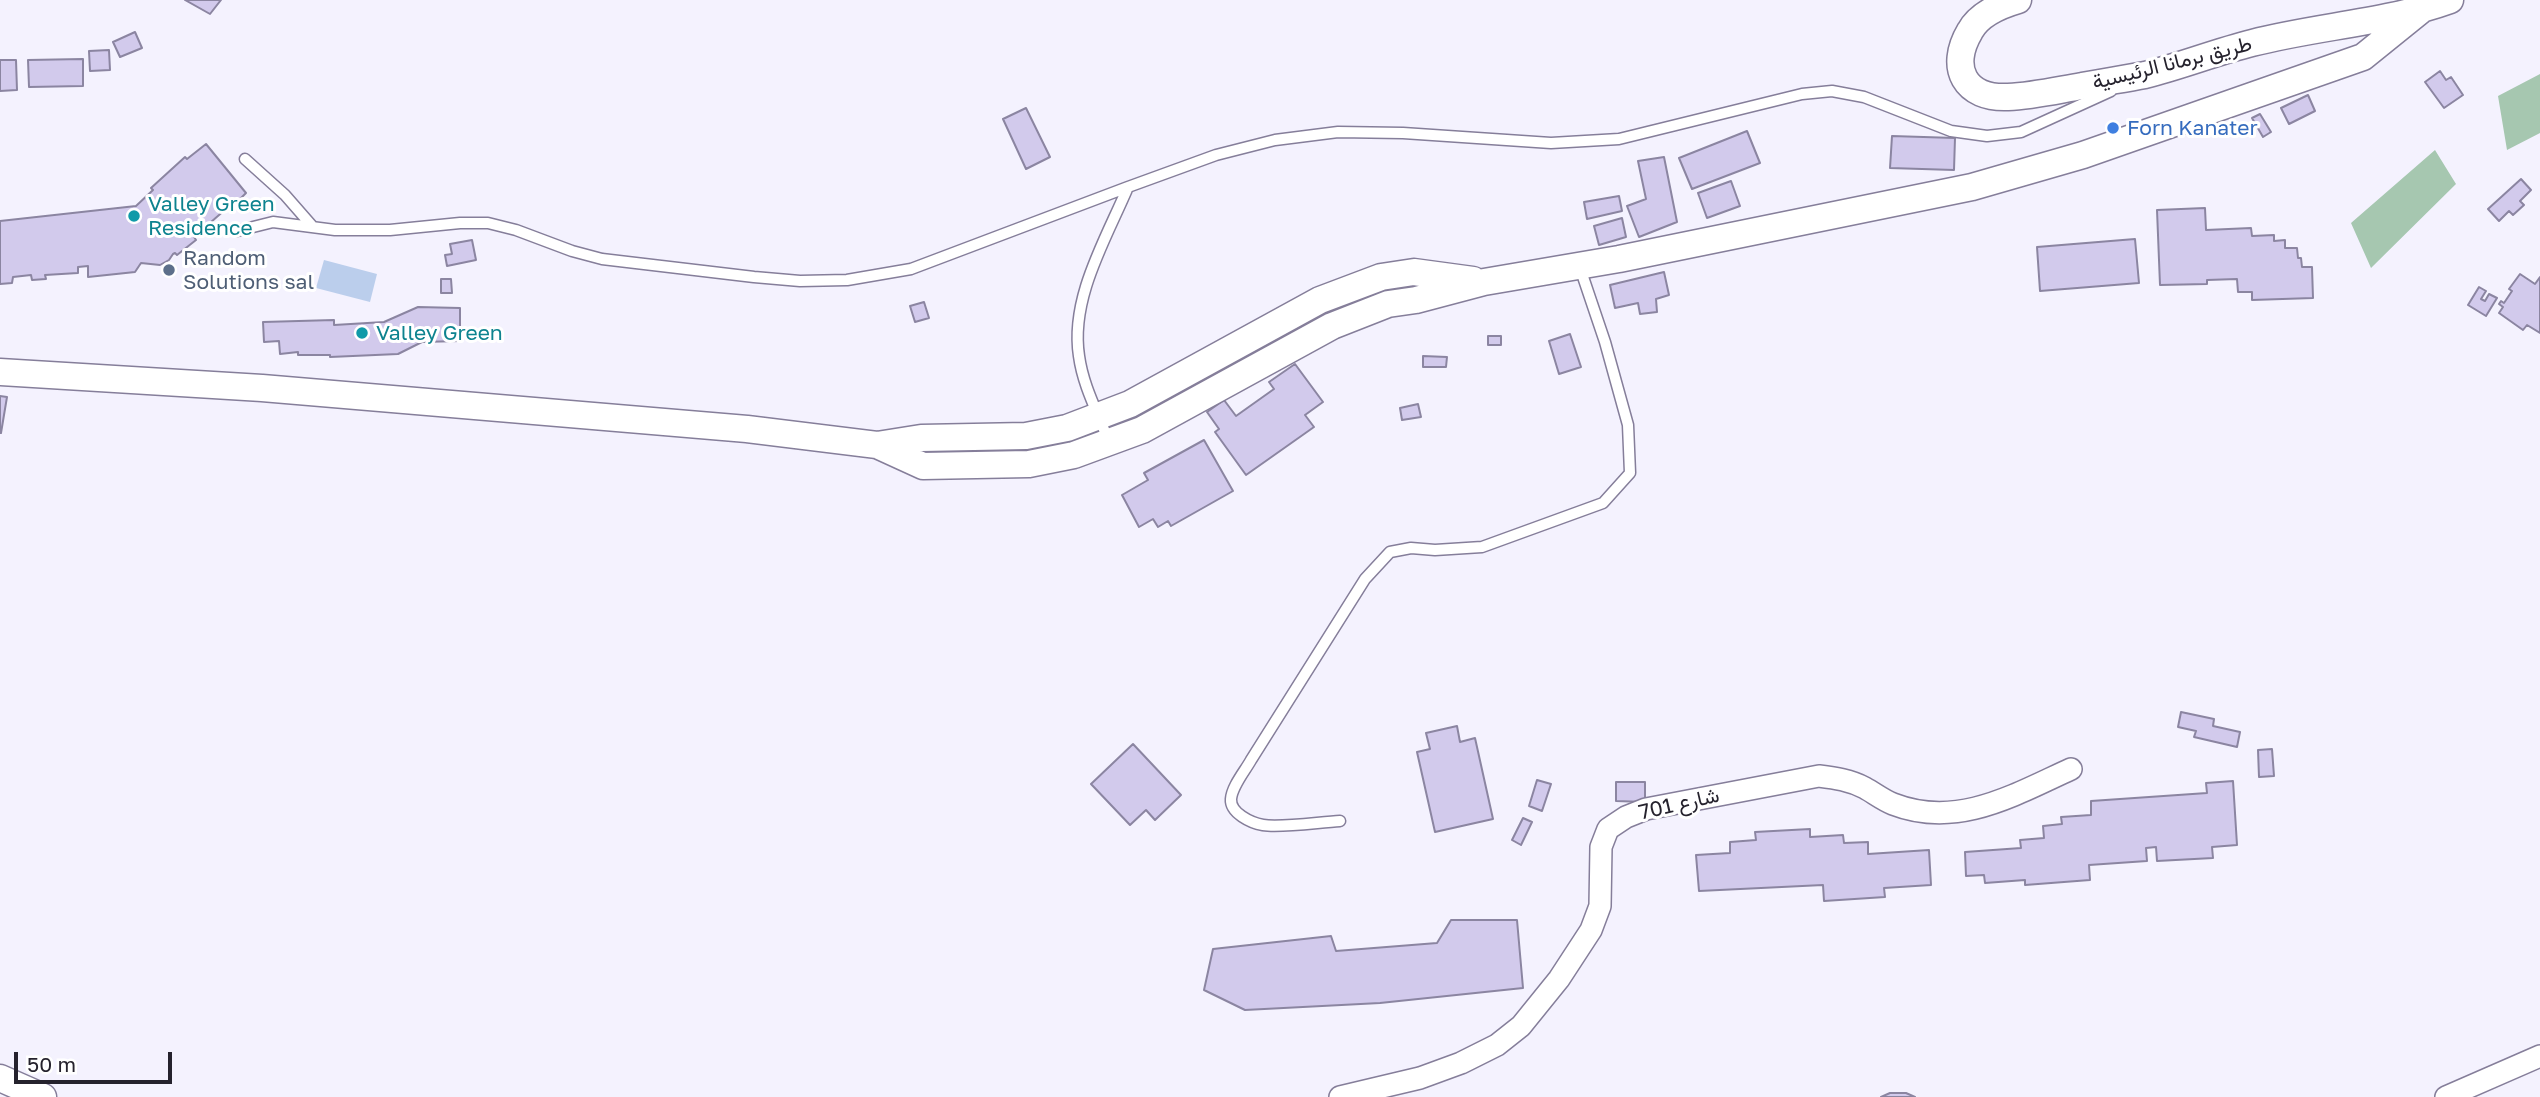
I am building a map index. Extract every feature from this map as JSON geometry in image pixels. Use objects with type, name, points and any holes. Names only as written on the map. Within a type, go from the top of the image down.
[{"type":"street","name":"طريق برمانا الرئيسية","points":[[2018,0],[1985,14],[1970,29],[1961,62],[1963,77],[1970,89],[1987,96],[2008,97],[2146,75],[2253,42],[2420,11],[2450,0]]},
{"type":"street","points":[[877,445],[923,466],[1029,464],[1074,455],[1172,415],[1332,326],[1388,304],[1416,300],[1484,282],[1720,239],[1972,187],[2083,155],[2363,57],[2420,11]]},
{"type":"street","points":[[0,372],[290,390],[747,429],[877,445],[921,438],[1026,436],[1067,428],[1159,390],[1320,300],[1381,276],[1414,272],[1484,282]]},
{"type":"street","name":"شارع 701","points":[[1340,1097],[1409,1081],[1461,1063],[1497,1045],[1521,1026],[1559,979],[1591,930],[1600,906],[1601,846],[1608,829],[1626,817],[1646,809],[1819,776],[1841,779],[1863,787],[1892,804],[1925,813],[1960,813],[1993,804],[2071,769]]},
{"type":"street","points":[[2446,1097],[2540,1056]]},
{"type":"street","points":[[0,1079],[43,1097]]},
{"type":"lane","points":[[237,231],[273,222],[335,230],[390,230],[488,223],[516,230],[572,251],[602,258],[777,279],[846,280],[911,269],[1216,155],[1287,139],[1338,132],[1403,133],[1551,143],[1619,139],[1802,94],[1832,91],[1864,97],[1951,131],[1987,136],[2021,132],[2146,75]]},
{"type":"lane","points":[[245,159],[285,195],[313,227]]},
{"type":"lane","points":[[1109,442],[1089,395],[1079,356],[1077,322],[1082,297],[1128,187]]},
{"type":"lane","points":[[1340,821],[1263,825],[1246,819],[1233,809],[1231,801],[1234,789],[1245,770],[1365,579],[1390,552],[1411,548],[1435,550],[1482,547],[1602,503],[1630,473],[1628,425],[1605,342],[1579,265]]},
{"type":"green space","points":[[2540,74],[2540,133],[2507,150],[2498,96]]},
{"type":"green space","points":[[2435,150],[2456,184],[2371,268],[2351,223]]},
{"type":"water","points":[[324,260],[377,274],[370,302],[316,288]]},
{"type":"building","points":[[185,0],[221,0],[210,14]]},
{"type":"building","points":[[135,32],[142,48],[120,57],[113,42]]},
{"type":"building","points":[[109,50],[110,70],[90,71],[89,51]]},
{"type":"building","points":[[83,59],[83,86],[29,87],[28,60]]},
{"type":"building","points":[[0,60],[16,60],[17,90],[0,91]]},
{"type":"building","points":[[2440,71],[2446,80],[2451,77],[2463,95],[2444,108],[2425,82]]},
{"type":"building","points":[[2308,95],[2315,111],[2289,124],[2281,108]]},
{"type":"building","points":[[1026,108],[1050,157],[1026,169],[1003,119]]},
{"type":"building","points":[[2260,114],[2271,132],[2263,137],[2252,118]]},
{"type":"building","points":[[1747,131],[1760,163],[1692,189],[1679,158]]},
{"type":"building","points":[[1892,136],[1955,138],[1954,170],[1890,168]]},
{"type":"building","name":"Valley Green Residence","points":[[206,144],[246,193],[177,255],[173,254],[160,265],[141,263],[135,272],[88,277],[88,266],[78,267],[78,273],[45,275],[46,279],[32,280],[31,275],[13,277],[12,283],[0,284],[0,221],[136,206],[153,190],[151,188],[185,157],[187,159]]},
{"type":"building","points":[[1664,157],[1677,222],[1639,237],[1627,206],[1646,199],[1638,161]]},
{"type":"building","points":[[2521,179],[2531,190],[2520,201],[2524,205],[2513,215],[2509,211],[2499,221],[2488,209]]},
{"type":"building","points":[[1731,181],[1740,206],[1707,218],[1698,193]]},
{"type":"building","points":[[1619,196],[1622,211],[1587,219],[1584,202]]},
{"type":"building","points":[[2205,208],[2206,230],[2251,228],[2252,236],[2274,235],[2274,241],[2285,240],[2285,248],[2297,248],[2302,267],[2312,267],[2313,298],[2252,300],[2252,292],[2238,292],[2237,279],[2207,280],[2207,284],[2160,285],[2157,210]]},
{"type":"building","points":[[1622,218],[1626,237],[1599,245],[1594,226]]},
{"type":"building","points":[[2135,239],[2139,283],[2040,291],[2037,247]]},
{"type":"building","points":[[472,240],[476,260],[447,266],[445,255],[452,254],[450,244]]},
{"type":"building","points":[[1664,272],[1669,295],[1656,299],[1657,312],[1640,314],[1638,303],[1615,308],[1610,285]]},
{"type":"building","points":[[2520,274],[2535,284],[2540,277],[2540,333],[2527,325],[2523,330],[2499,313],[2503,307],[2499,304],[2501,301],[2504,303],[2512,291],[2509,289]]},
{"type":"building","points":[[441,279],[451,279],[452,293],[441,293]]},
{"type":"building","points":[[2479,287],[2486,291],[2481,299],[2485,301],[2489,294],[2497,298],[2486,316],[2468,305]]},
{"type":"building","points":[[924,302],[929,318],[915,322],[910,306]]},
{"type":"building","name":"Valley Green","points":[[418,307],[460,308],[460,341],[422,342],[398,354],[330,357],[298,355],[298,352],[280,354],[279,341],[264,342],[263,322],[334,320],[334,325],[384,322]]},
{"type":"building","points":[[1570,334],[1581,367],[1559,374],[1549,341]]},
{"type":"building","points":[[1488,336],[1501,336],[1501,345],[1488,345]]},
{"type":"building","points":[[1423,356],[1447,357],[1446,367],[1423,367]]},
{"type":"building","points":[[1295,364],[1323,402],[1305,415],[1314,427],[1246,475],[1215,432],[1219,429],[1207,412],[1224,400],[1236,416],[1274,389],[1269,382]]},
{"type":"building","points":[[0,396],[7,397],[1,433],[0,433]]},
{"type":"building","points":[[1418,404],[1421,417],[1402,420],[1400,408]]},
{"type":"building","points":[[1204,440],[1233,491],[1171,526],[1168,521],[1158,527],[1153,519],[1139,527],[1122,495],[1148,480],[1144,473]]},
{"type":"building","points":[[2181,712],[2214,719],[2213,726],[2240,732],[2237,747],[2194,737],[2196,731],[2178,727]]},
{"type":"building","points":[[1457,726],[1460,742],[1475,738],[1493,819],[1435,832],[1417,752],[1430,749],[1426,733]]},
{"type":"building","points":[[1133,744],[1181,795],[1155,820],[1146,810],[1130,825],[1091,784]]},
{"type":"building","points":[[2272,749],[2274,776],[2259,777],[2258,750]]},
{"type":"building","points":[[1537,780],[1551,784],[1542,811],[1529,806]]},
{"type":"building","points":[[2233,781],[2237,845],[2212,847],[2213,858],[2157,861],[2156,847],[2146,848],[2147,861],[2089,865],[2090,880],[2025,885],[2025,880],[1985,883],[1984,875],[1966,876],[1965,852],[2021,848],[2020,840],[2044,838],[2043,826],[2062,824],[2061,817],[2091,815],[2091,801],[2207,793],[2206,783]]},
{"type":"building","points":[[1616,782],[1645,782],[1645,802],[1616,801]]},
{"type":"building","points":[[1523,818],[1532,822],[1521,845],[1512,840]]},
{"type":"building","points":[[1810,829],[1810,837],[1843,835],[1844,843],[1868,842],[1868,854],[1929,850],[1931,885],[1884,888],[1885,897],[1824,901],[1823,885],[1699,891],[1696,855],[1730,853],[1730,842],[1756,840],[1755,832]]},
{"type":"building","points":[[1451,920],[1517,920],[1523,988],[1380,1003],[1245,1010],[1204,990],[1213,949],[1331,936],[1336,951],[1437,943]]},
{"type":"building","points":[[1890,1093],[1906,1093],[1915,1097],[1881,1097]]},
{"type":"place","name":"Forn Kanater","points":[[2113,128]]},
{"type":"place","name":"Valley Green Residence","points":[[134,216]]},
{"type":"place","name":"Random Solutions sal","points":[[169,270]]},
{"type":"place","name":"Valley Green","points":[[362,333]]}]
